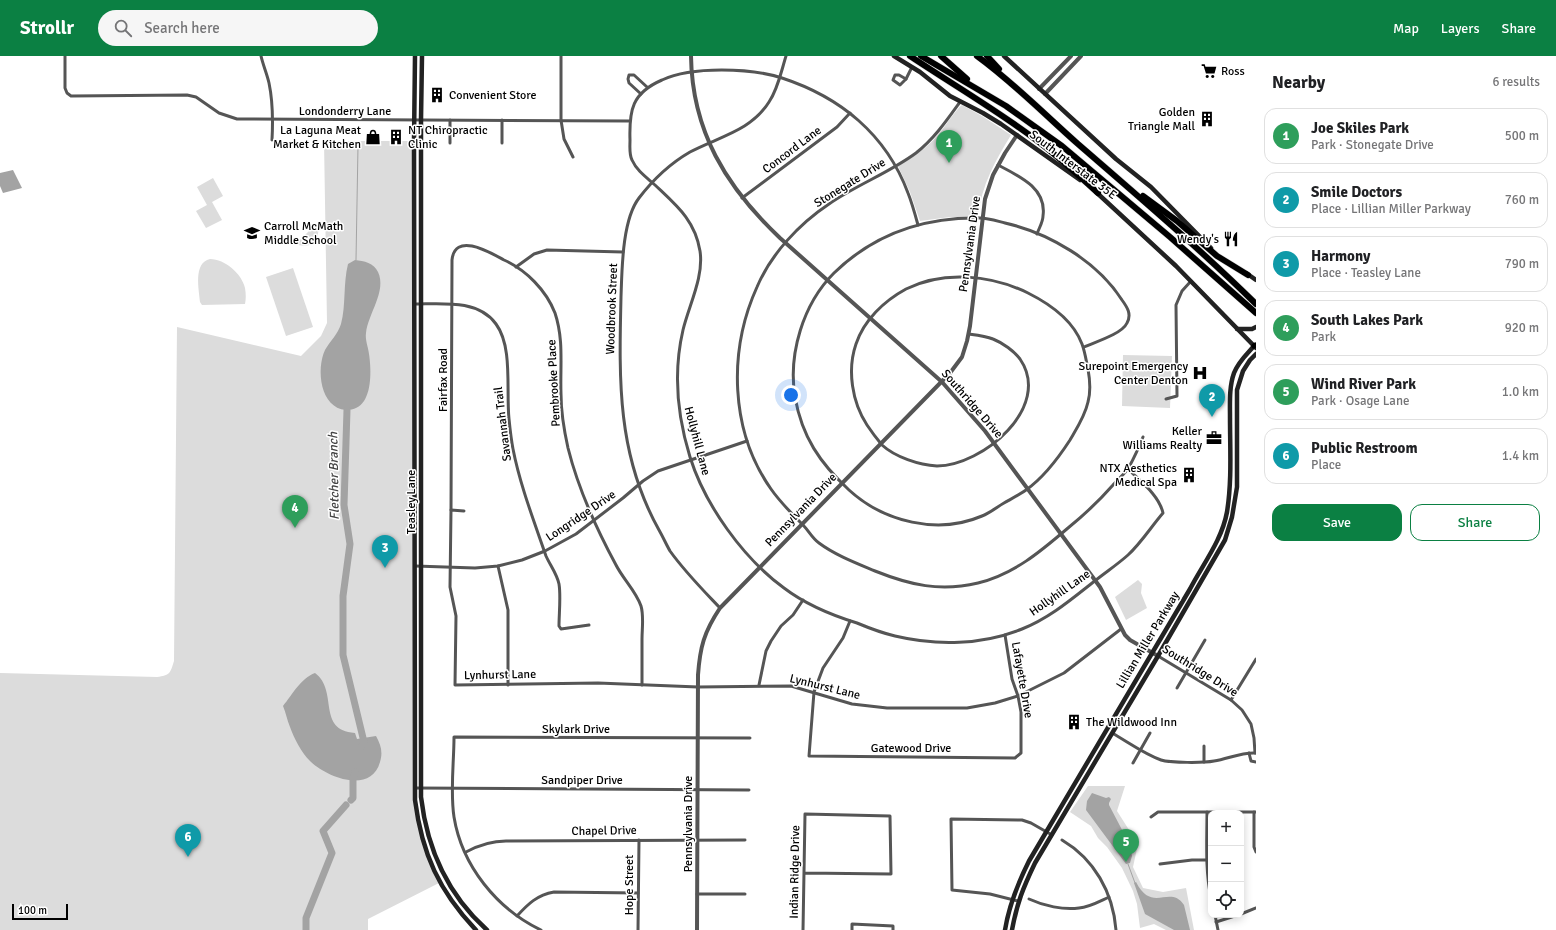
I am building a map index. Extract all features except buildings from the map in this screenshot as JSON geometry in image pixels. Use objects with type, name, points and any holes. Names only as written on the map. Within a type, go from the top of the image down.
[{"type":"highway","points":[[910,56],[999,113],[1036,139],[1062,160],[1098,193]]},
{"type":"highway","points":[[922,56],[1006,106],[1062,146],[1170,237],[1253,304]]},
{"type":"highway","points":[[941,56],[956,71],[978,89]]},
{"type":"highway","points":[[977,56],[1008,79]]},
{"type":"highway","points":[[987,56],[1008,79],[1253,304],[1256,313]]},
{"type":"highway","points":[[1113,174],[1177,221],[1217,256],[1248,274]]},
{"type":"main road","name":"Teasley Lane","points":[[415,56],[414,788],[418,824],[430,864],[437,879],[452,903],[476,930]]},
{"type":"main road","name":"Teasley Lane","points":[[422,56],[421,789],[426,830],[433,852],[459,899],[487,930]]},
{"type":"main road","name":"South Interstate 35E","points":[[894,56],[912,67],[947,95],[983,113],[1017,135],[1098,193],[1191,281],[1237,329],[1256,346]]},
{"type":"main road","points":[[1004,56],[1116,159],[1160,195],[1213,249],[1256,280]]},
{"type":"main road","points":[[1237,329],[1252,329],[1256,327]]},
{"type":"main road","name":"Lillian Miller Parkway","points":[[1005,930],[1009,909],[1018,884],[1046,831],[1195,580],[1221,531],[1228,501],[1230,396],[1234,373],[1239,364],[1256,346]]},
{"type":"main road","name":"Lillian Miller Parkway","points":[[1012,930],[1018,901],[1023,886],[1225,540],[1234,507],[1237,487],[1237,390],[1239,380],[1248,364],[1256,354]]},
{"type":"main road","points":[[1230,428],[1236,427]]},
{"type":"main road","points":[[1228,501],[1234,507]]},
{"type":"main road","points":[[1195,580],[1200,583]]},
{"type":"street","name":"Londonderry Lane","points":[[65,56],[65,88],[67,93],[71,96],[187,95],[196,97],[219,113],[237,119],[629,121]]},
{"type":"street","points":[[261,56],[269,82],[273,120],[272,140]]},
{"type":"street","points":[[562,56],[562,120],[564,139],[573,158]]},
{"type":"street","name":"Southridge Drive","points":[[691,56],[691,72],[698,113],[709,144],[718,162],[742,198],[763,222],[942,382],[959,400],[994,444],[1095,580],[1108,601],[1121,629],[1130,640],[1231,700],[1242,710],[1251,724],[1255,753]]},
{"type":"street","name":"Woodbrook Street","points":[[720,608],[698,586],[671,551],[652,517],[632,463],[625,434],[620,391],[623,252],[632,212],[638,199],[674,163],[690,152],[740,129],[762,112],[773,96],[786,56]]},
{"type":"street","points":[[1039,89],[1071,56]]},
{"type":"street","points":[[1045,94],[1081,56]]},
{"type":"street","points":[[906,79],[912,67]]},
{"type":"street","name":"Hollyhill Lane","points":[[918,225],[908,192],[896,165],[876,138],[850,113],[821,94],[780,77],[754,72],[727,70],[691,72],[666,78],[647,87],[635,102],[629,121],[630,157],[640,172],[685,214],[696,234],[700,253],[700,272],[682,333],[677,378],[680,420],[691,460],[701,487],[718,516],[740,546],[782,587],[803,600],[850,621],[894,636],[932,643],[974,642],[1005,635],[1040,620],[1058,609],[1129,553],[1163,513],[1161,506],[1128,469]]},
{"type":"street","points":[[641,94],[629,83],[629,75],[634,75],[647,87]]},
{"type":"street","name":"Stonegate Drive","points":[[960,102],[936,134],[916,152],[828,204],[786,242],[768,265],[748,307],[740,336],[737,378],[738,400],[747,441],[756,464],[772,491],[817,542],[844,558],[905,582],[941,587],[974,584],[1004,574],[1030,560],[1095,505],[1128,469],[1143,437]]},
{"type":"street","name":"Concord Lane","points":[[742,198],[837,127],[850,113]]},
{"type":"street","points":[[450,120],[450,143]]},
{"type":"street","points":[[502,120],[502,143]]},
{"type":"street","name":"Pennsylvania Drive","points":[[697,930],[699,654],[709,624],[720,608],[880,442],[942,382],[962,357],[968,334],[986,194],[998,165],[1017,135]]},
{"type":"street","points":[[998,165],[1027,181],[1034,187],[1043,201],[1043,216],[1036,234]]},
{"type":"street","points":[[968,334],[991,338],[1002,343],[1016,354],[1023,364],[1028,392],[1022,411],[1007,431],[994,444],[967,460],[937,466],[921,464],[891,451],[880,442],[862,418],[854,399],[851,379],[852,358],[856,344],[862,330],[871,318],[892,298],[906,289],[920,283],[946,278],[975,278],[1008,285],[1043,302],[1067,320],[1084,347],[1090,381],[1089,400],[1085,414],[1060,456],[1028,489],[983,516],[960,522],[932,525],[911,522],[885,514],[859,499],[828,469],[810,444],[796,403],[794,390],[795,360],[800,331],[814,300],[828,280],[849,260],[865,248],[896,232],[918,225],[938,221],[982,218],[1014,225],[1072,252],[1092,266],[1113,287],[1126,305],[1129,312],[1128,321],[1120,331],[1084,347]]},
{"type":"street","name":"Pembrooke Place","points":[[455,251],[462,246],[474,246],[516,266],[528,275],[542,291],[554,312],[559,326],[562,348],[561,395],[565,433],[575,472],[604,543],[641,607],[642,685]]},
{"type":"street","points":[[516,266],[534,254],[548,250],[623,252]]},
{"type":"street","name":"Fairfax Road","points":[[455,251],[452,260],[450,587],[456,616],[455,685]]},
{"type":"street","points":[[1166,399],[1177,396],[1176,305],[1182,291],[1191,281]]},
{"type":"street","name":"Savannah Trail","points":[[414,304],[452,304],[470,307],[484,312],[496,323],[503,336],[506,349],[508,405],[513,449],[523,486],[545,551],[559,583],[559,626],[561,629],[590,625]]},
{"type":"street","name":"Longridge Drive","points":[[415,566],[475,568],[498,566],[522,560],[545,551],[569,538],[658,471],[747,441]]},
{"type":"street","points":[[451,510],[464,511]]},
{"type":"street","points":[[498,566],[508,610],[508,685]]},
{"type":"street","points":[[759,685],[766,651],[771,641],[781,626],[793,615],[803,600]]},
{"type":"street","points":[[814,692],[823,668],[843,638],[850,621]]},
{"type":"street","name":"Lynhurst Lane","points":[[455,685],[508,685],[534,683],[791,686],[852,704],[887,708],[967,708],[995,703],[1018,696],[1064,673],[1121,629]]},
{"type":"street","name":"Lafayette Drive","points":[[1005,635],[1012,678],[1022,712],[1021,728]]},
{"type":"street","points":[[1177,688],[1205,640]]},
{"type":"street","points":[[1231,700],[1256,659]]},
{"type":"street","name":"Gatewood Drive","points":[[814,692],[809,756],[813,757],[1015,758],[1021,752],[1021,728]]},
{"type":"street","points":[[1112,733],[1140,750],[1162,760],[1204,762],[1255,753]]},
{"type":"street","points":[[1133,763],[1150,733]]},
{"type":"street","name":"Skylark Drive","points":[[453,789],[454,737],[750,738]]},
{"type":"street","points":[[1204,746],[1204,762]]},
{"type":"street","points":[[1249,753],[1251,761],[1256,762]]},
{"type":"street","name":"Sandpiper Drive","points":[[414,788],[749,790]]},
{"type":"street","points":[[453,789],[454,817],[466,852],[476,874],[502,904],[517,916],[541,930]]},
{"type":"street","points":[[1151,817],[1158,812],[1208,812],[1208,882]]},
{"type":"street","points":[[1244,812],[1255,812],[1254,847],[1256,852]]},
{"type":"street","name":"Indian Ridge Drive","points":[[803,930],[805,814],[890,816],[891,874],[804,874]]},
{"type":"street","points":[[1018,901],[990,894],[952,890],[951,819],[1022,820],[1052,835]]},
{"type":"street","name":"Hope Street","points":[[638,930],[639,840]]},
{"type":"street","name":"Chapel Drive","points":[[466,852],[492,841],[745,840]]},
{"type":"street","points":[[1062,840],[1074,848],[1090,863],[1100,877],[1109,897],[1116,930]]},
{"type":"street","points":[[1160,864],[1192,860],[1207,860]]},
{"type":"street","points":[[517,916],[537,897],[547,893],[638,892]]},
{"type":"street","points":[[697,894],[745,894]]},
{"type":"street","points":[[1029,900],[1038,904],[1080,908],[1109,897]]},
{"type":"street","points":[[1244,913],[1256,908]]},
{"type":"street","points":[[1215,918],[1218,930]]},
{"type":"street","points":[[1216,922],[1229,918]]},
{"type":"street","points":[[852,930],[852,924],[893,926],[893,930]]},
{"type":"shaded area","points":[[962,105],[1011,135],[986,183],[978,215],[974,217],[950,217],[920,221],[910,192],[898,166],[929,144]]},
{"type":"shaded area","points":[[324,141],[414,141],[415,788],[418,824],[439,883],[368,919],[368,930],[0,930],[0,673],[157,677],[169,673],[174,661],[177,327],[301,356],[321,336],[327,323]]},
{"type":"shaded area","points":[[13,170],[22,188],[3,193],[0,186],[0,173]]},
{"type":"shaded area","points":[[213,178],[223,196],[212,202],[222,220],[206,228],[196,211],[207,205],[197,187]]},
{"type":"shaded area","points":[[316,224],[319,225],[318,235],[314,242],[304,246],[298,245],[297,243]]},
{"type":"shaded area","points":[[210,259],[227,264],[237,273],[245,288],[245,304],[202,305],[200,302],[199,271],[205,261]]},
{"type":"shaded area","points":[[355,260],[374,266],[380,279],[380,287],[379,295],[367,326],[366,333],[370,365],[370,378],[367,396],[361,405],[354,409],[346,410],[337,408],[330,402],[322,386],[321,367],[325,350],[341,324],[344,309],[348,264]]},
{"type":"shaded area","points":[[293,268],[313,327],[286,336],[266,277]]},
{"type":"shaded area","points":[[1123,355],[1172,356],[1170,408],[1122,406]]},
{"type":"shaded area","points":[[1138,580],[1142,584],[1141,593],[1147,608],[1126,620],[1115,597]]},
{"type":"shaded area","points":[[315,673],[322,681],[326,690],[329,709],[336,725],[343,730],[355,733],[357,739],[376,736],[378,739],[381,752],[380,762],[375,772],[368,778],[348,780],[326,773],[310,761],[296,740],[283,706],[301,683],[310,675]]},
{"type":"shaded area","points":[[1088,786],[1125,786],[1117,811],[1138,844],[1133,867],[1143,888],[1163,892],[1186,888],[1194,930],[1166,930],[1154,924],[1140,928],[1137,904],[1133,891],[1122,868],[1107,847],[1098,838],[1091,826],[1070,812]]},
{"type":"shaded area","points":[[1092,793],[1106,798],[1109,797],[1111,799],[1109,805],[1130,845],[1132,856],[1130,863],[1126,864],[1086,810],[1087,801]]},
{"type":"shaded area","points":[[1136,882],[1142,891],[1148,896],[1155,898],[1173,897],[1179,899],[1184,905],[1190,930],[1174,930],[1145,914],[1134,883]]},
{"type":"waterway","name":"Fletcher Branch","points":[[356,260],[358,146]]},
{"type":"waterway","name":"Fletcher Branch","points":[[347,410],[344,505],[350,544],[343,596],[343,655],[364,742],[362,746]]},
{"type":"waterway","name":"Fletcher Branch","points":[[351,800],[353,798],[353,779],[355,772]]},
{"type":"waterway","name":"Fletcher Branch","points":[[306,930],[306,918],[332,853],[323,831],[346,805]]},
{"type":"waterway","points":[[1128,864],[1135,883]]},
{"type":"place","name":"Ross","points":[[1209,71]]},
{"type":"place","name":"Convenient Store","points":[[437,95]]},
{"type":"place","name":"Golden Triangle Mall","points":[[1207,119]]},
{"type":"place","name":"La Laguna Meat Market & Kitchen","points":[[373,137]]},
{"type":"place","name":"NT Chiropractic Clinic","points":[[396,137]]},
{"type":"place","name":"Joe Skiles Park","points":[[949,163]]},
{"type":"place","name":"Carroll McMath Middle School","points":[[252,233]]},
{"type":"place","name":"Wendy's","points":[[1231,239]]},
{"type":"place","name":"Surepoint Emergency Center Denton","points":[[1200,373]]},
{"type":"place","name":"Smile Doctors","points":[[1212,417]]},
{"type":"place","name":"Keller Williams Realty","points":[[1214,438]]},
{"type":"place","name":"NTX Aesthetics Medical Spa","points":[[1189,475]]},
{"type":"place","name":"South Lakes Park","points":[[295,528]]},
{"type":"place","name":"Harmony","points":[[385,568]]},
{"type":"place","name":"The Wildwood Inn","points":[[1074,722]]},
{"type":"place","name":"Public Restroom","points":[[188,857]]},
{"type":"place","name":"Wind River Park","points":[[1126,862]]}]
